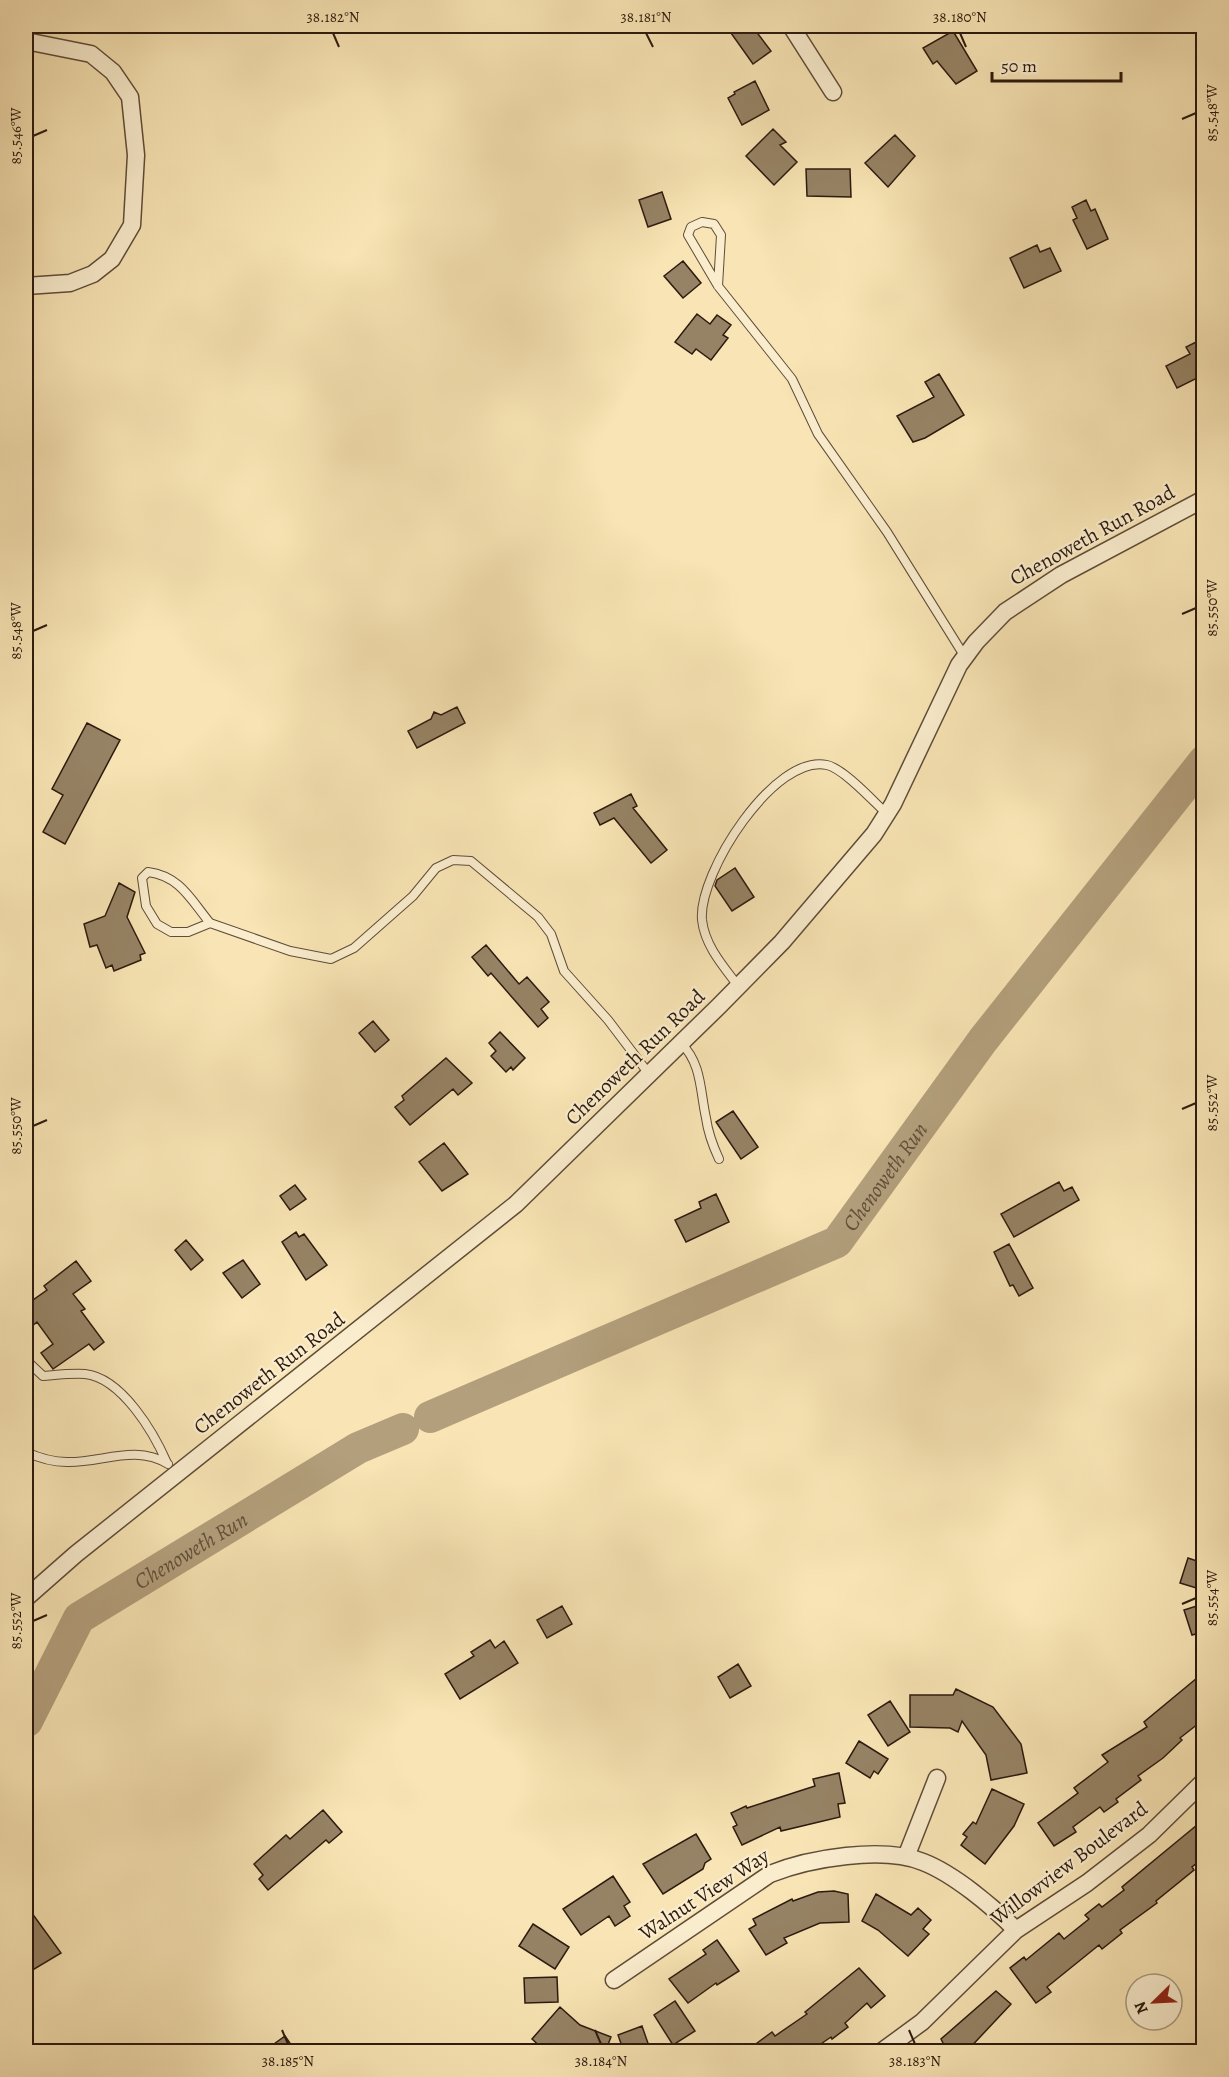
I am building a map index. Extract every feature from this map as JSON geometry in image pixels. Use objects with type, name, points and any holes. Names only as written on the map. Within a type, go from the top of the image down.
[{"type":"street","points":[[790,26],[833,92]]},
{"type":"street","points":[[26,41],[91,54],[113,72],[130,97],[136,155],[132,225],[112,259],[93,274],[70,283],[26,286]]},
{"type":"street","name":"Chenoweth Run Road","points":[[26,1598],[172,1468],[516,1204],[739,987],[814,906],[874,834],[887,814],[945,691],[965,657],[1005,612],[1025,596],[1203,499]]},
{"type":"street","points":[[906,1857],[937,1779]]},
{"type":"street","name":"Willowview Boulevard","points":[[881,2052],[922,2022],[1016,1930],[1087,1883],[1149,1835],[1203,1781]]},
{"type":"street","name":"Walnut View Way","points":[[614,1980],[770,1874],[794,1864],[819,1859],[906,1857],[924,1862],[951,1878],[1016,1930]]},
{"type":"lane","points":[[718,286],[721,235],[714,224],[702,222],[691,227],[688,236],[718,286],[792,379],[818,434],[887,532],[965,657]]},
{"type":"lane","points":[[739,987],[706,940],[702,918],[718,857],[758,806],[789,772],[812,763],[830,765],[887,814]]},
{"type":"lane","points":[[210,923],[188,932],[171,932],[156,924],[146,906],[142,878],[148,872],[166,874],[180,886],[210,923],[290,951],[331,958],[354,948],[413,896],[436,868],[453,860],[471,861],[538,917],[551,934],[564,970],[608,1020],[649,1074]]},
{"type":"lane","points":[[681,1044],[690,1053],[696,1065],[710,1137],[719,1159]]},
{"type":"lane","points":[[26,1360],[43,1376],[87,1374],[108,1383],[129,1403],[155,1437],[172,1468]]},
{"type":"lane","points":[[26,1452],[41,1459],[67,1462],[129,1454],[151,1456],[172,1468]]},
{"type":"building","points":[[726,26],[752,26],[771,51],[753,64]]},
{"type":"building","points":[[953,31],[977,71],[956,84],[937,61],[933,64],[923,48]]},
{"type":"building","points":[[755,81],[769,110],[742,125],[728,98],[735,94],[734,92]]},
{"type":"building","points":[[773,129],[786,142],[780,145],[797,162],[774,185],[746,156]]},
{"type":"building","points":[[895,135],[915,156],[888,187],[865,163]]},
{"type":"building","points":[[806,169],[850,169],[851,197],[807,196]]},
{"type":"building","points":[[662,192],[671,219],[648,227],[639,200]]},
{"type":"building","points":[[1086,200],[1091,211],[1095,209],[1108,239],[1087,249],[1073,220],[1077,218],[1072,207]]},
{"type":"building","points":[[1037,245],[1040,252],[1050,248],[1061,271],[1024,288],[1010,258]]},
{"type":"building","points":[[683,261],[701,283],[683,298],[664,276]]},
{"type":"building","points":[[697,314],[710,324],[717,315],[731,325],[723,335],[728,338],[711,360],[696,349],[692,354],[675,342]]},
{"type":"building","points":[[1198,341],[1201,349],[1203,348],[1203,382],[1201,376],[1177,388],[1166,366],[1190,354],[1186,347]]},
{"type":"building","points":[[939,374],[964,415],[925,438],[913,442],[897,416],[934,397],[925,382]]},
{"type":"building","points":[[457,707],[465,723],[417,748],[408,731],[431,719],[434,712],[441,715]]},
{"type":"building","points":[[87,723],[120,740],[65,844],[43,832],[63,795],[52,789]]},
{"type":"building","points":[[631,794],[637,806],[633,808],[667,850],[651,863],[614,818],[600,825],[594,813]]},
{"type":"building","points":[[735,868],[754,897],[732,911],[715,886],[717,880]]},
{"type":"building","points":[[119,883],[135,892],[127,917],[145,953],[140,955],[141,960],[114,971],[112,965],[106,968],[97,945],[90,947],[84,924],[105,916]]},
{"type":"building","points":[[486,945],[519,984],[527,977],[549,1002],[541,1009],[548,1018],[538,1027],[491,973],[488,976],[472,957]]},
{"type":"building","points":[[373,1021],[389,1040],[375,1052],[359,1033]]},
{"type":"building","points":[[500,1032],[525,1058],[513,1070],[511,1067],[506,1072],[491,1056],[496,1051],[489,1043]]},
{"type":"building","points":[[446,1058],[472,1083],[458,1095],[453,1089],[410,1125],[395,1107],[404,1100],[402,1096]]},
{"type":"building","points":[[733,1111],[758,1147],[741,1159],[716,1122]]},
{"type":"building","points":[[444,1143],[468,1174],[442,1191],[419,1162]]},
{"type":"building","points":[[1059,1182],[1064,1191],[1072,1187],[1079,1200],[1014,1237],[1001,1214]]},
{"type":"building","points":[[295,1185],[306,1199],[290,1210],[280,1196]]},
{"type":"building","points":[[716,1194],[729,1222],[686,1242],[675,1220],[701,1208],[699,1202]]},
{"type":"building","points":[[296,1232],[299,1237],[304,1234],[327,1265],[306,1280],[282,1242]]},
{"type":"building","points":[[186,1240],[203,1260],[191,1270],[175,1250]]},
{"type":"building","points":[[1009,1244],[1033,1288],[1019,1296],[1013,1285],[1010,1286],[994,1252]]},
{"type":"building","points":[[243,1260],[260,1284],[242,1298],[223,1273]]},
{"type":"building","points":[[76,1261],[91,1281],[73,1294],[85,1309],[81,1311],[104,1342],[94,1350],[89,1344],[53,1369],[41,1353],[53,1344],[37,1322],[26,1331],[26,1305],[47,1290],[44,1286]]},
{"type":"building","points":[[1188,1558],[1203,1563],[1203,1590],[1180,1583]]},
{"type":"building","points":[[1203,1604],[1203,1632],[1192,1635],[1184,1610]]},
{"type":"building","points":[[562,1606],[572,1624],[547,1638],[537,1620]]},
{"type":"building","points":[[490,1640],[495,1648],[504,1641],[518,1663],[460,1699],[445,1674],[474,1656],[471,1652]]},
{"type":"building","points":[[738,1664],[751,1686],[730,1698],[718,1677]]},
{"type":"building","points":[[1203,1673],[1203,1720],[1180,1738],[1182,1740],[1163,1758],[1138,1776],[1141,1780],[1116,1799],[1118,1802],[1104,1812],[1100,1807],[1073,1827],[1076,1832],[1054,1846],[1038,1823],[1078,1793],[1074,1788],[1108,1762],[1102,1755],[1147,1727],[1144,1722]]},
{"type":"building","points":[[956,1689],[993,1707],[1021,1744],[1027,1773],[991,1780],[986,1755],[962,1721],[958,1732],[950,1728],[910,1727],[910,1695],[953,1695]]},
{"type":"building","points":[[890,1701],[910,1732],[888,1746],[868,1715]]},
{"type":"building","points":[[859,1741],[888,1759],[878,1774],[874,1771],[870,1778],[846,1763]]},
{"type":"building","points":[[839,1773],[845,1803],[838,1804],[840,1817],[781,1831],[780,1827],[742,1845],[733,1827],[737,1825],[731,1813],[746,1806],[747,1808],[815,1786],[813,1779]]},
{"type":"building","points":[[992,1789],[1024,1804],[1014,1826],[985,1864],[961,1845],[967,1837],[963,1834],[973,1822],[976,1824]]},
{"type":"building","points":[[323,1810],[342,1832],[329,1843],[326,1840],[268,1890],[259,1879],[263,1875],[254,1864],[286,1835],[290,1839]]},
{"type":"building","points":[[1203,1820],[1203,1858],[1192,1867],[1194,1870],[1156,1901],[1157,1903],[1120,1930],[1122,1933],[1102,1949],[1099,1945],[1047,1987],[1051,1992],[1036,2003],[1010,1968],[1024,1957],[1026,1960],[1059,1933],[1064,1939],[1089,1919],[1085,1915],[1099,1904],[1102,1907],[1124,1890],[1122,1887]]},
{"type":"building","points":[[696,1834],[711,1859],[705,1863],[703,1869],[663,1894],[643,1864]]},
{"type":"building","points":[[613,1876],[630,1902],[624,1906],[630,1916],[615,1926],[609,1916],[581,1935],[563,1909]]},
{"type":"building","points":[[834,1891],[848,1894],[849,1922],[820,1923],[784,1938],[787,1943],[766,1955],[749,1929],[756,1925],[753,1919],[792,1899],[793,1901],[818,1892]]},
{"type":"building","points":[[876,1894],[911,1915],[918,1908],[931,1920],[923,1929],[929,1934],[908,1956],[878,1930],[862,1921]]},
{"type":"building","points":[[26,1905],[61,1953],[26,1974]]},
{"type":"building","points":[[533,1924],[569,1947],[555,1969],[519,1946]]},
{"type":"building","points":[[717,1940],[739,1971],[717,1985],[716,1983],[688,2003],[669,1979],[706,1954],[703,1950]]},
{"type":"building","points":[[859,1968],[885,1996],[871,2008],[867,2003],[845,2023],[848,2027],[832,2039],[831,2037],[809,2052],[745,2052],[772,2032],[775,2036],[807,2014],[805,2012]]},
{"type":"building","points":[[557,1977],[558,2002],[525,2003],[524,1978]]},
{"type":"building","points":[[996,1991],[1011,2004],[966,2052],[932,2052],[943,2043],[941,2039]]},
{"type":"building","points":[[675,2001],[695,2031],[673,2045],[654,2015]]},
{"type":"building","points":[[560,2007],[580,2025],[611,2037],[605,2052],[546,2052],[532,2039]]},
{"type":"building","points":[[642,2026],[651,2052],[624,2052],[618,2035]]},
{"type":"building","points":[[285,2036],[296,2052],[263,2052]]},
{"type":"waterway","name":"Chenoweth Run","points":[[430,1417],[837,1242],[983,1040],[1204,761]]},
{"type":"waterway","name":"Chenoweth Run","points":[[27,1721],[79,1618],[358,1448],[403,1429]]}]
